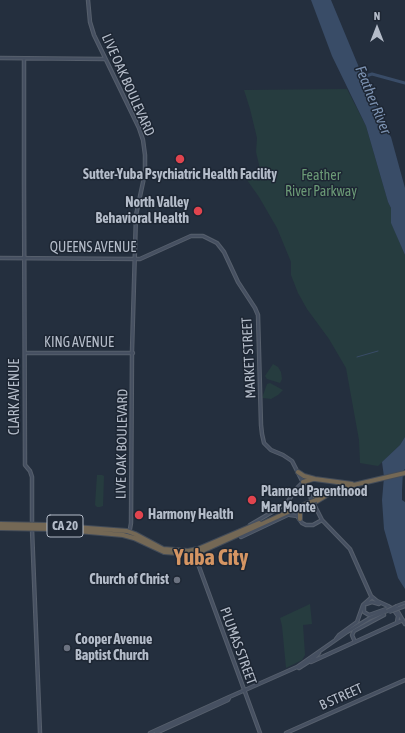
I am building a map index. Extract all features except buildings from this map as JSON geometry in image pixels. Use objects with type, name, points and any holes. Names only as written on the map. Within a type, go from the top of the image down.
[{"type":"highway","points":[[298,472],[304,476],[315,479],[345,484],[364,483]]},
{"type":"highway","name":"CA 20","points":[[0,524],[128,534],[169,553],[196,552],[232,538],[341,488],[405,474]]},
{"type":"highway","points":[[303,482],[315,479]]},
{"type":"highway","name":"CA 20","points":[[316,499],[364,483]]},
{"type":"highway","name":"CA 20","points":[[196,552],[246,528],[308,503]]},
{"type":"highway","points":[[300,519],[300,513],[308,503]]},
{"type":"highway","points":[[296,511],[303,508]]},
{"type":"highway","name":"CA 20","points":[[0,528],[32,527]]},
{"type":"highway","points":[[232,538],[241,537]]},
{"type":"highway","points":[[196,552],[210,550]]},
{"type":"main road","name":"LIVE OAK BOULEVARD","points":[[88,0],[91,28],[137,124],[144,148],[145,173],[136,215],[131,521],[128,534]]},
{"type":"main road","points":[[0,58],[105,59]]},
{"type":"main road","name":"CLARK AVENUE","points":[[24,59],[25,465],[30,471],[32,477],[32,527],[40,733]]},
{"type":"main road","name":"MARKET STREET","points":[[182,240],[191,236],[200,236],[217,243],[224,252],[238,282],[256,309],[259,322],[262,434],[264,443],[268,448],[288,458],[298,472]]},
{"type":"main road","name":"QUEENS AVENUE","points":[[0,258],[144,258],[182,240]]},
{"type":"main road","name":"KING AVENUE","points":[[25,353],[133,353]]},
{"type":"main road","points":[[298,472],[316,511],[322,520],[350,549],[372,598],[400,614],[405,624]]},
{"type":"main road","points":[[246,528],[286,504],[303,482]]},
{"type":"main road","points":[[241,537],[296,511],[300,519]]},
{"type":"main road","points":[[287,516],[296,515],[304,524],[308,525],[322,520]]},
{"type":"main road","name":"PLUMAS STREET","points":[[196,552],[198,565],[260,733]]},
{"type":"main road","points":[[372,598],[363,609],[367,615],[387,611],[405,604]]},
{"type":"main road","points":[[334,641],[339,635],[358,621],[363,605],[372,598]]},
{"type":"main road","points":[[366,604],[371,602],[383,604]]},
{"type":"main road","points":[[150,733],[297,667],[299,668],[334,641],[369,620],[397,606],[405,604]]},
{"type":"main road","points":[[393,609],[398,616],[396,623]]},
{"type":"main road","points":[[355,642],[352,636],[354,631],[384,615],[387,611]]},
{"type":"main road","points":[[369,620],[384,615]]},
{"type":"main road","points":[[308,662],[403,620]]},
{"type":"main road","points":[[297,667],[319,653]]},
{"type":"main road","name":"B STREET","points":[[286,733],[405,680]]},
{"type":"main road","points":[[156,733],[228,700],[229,698]]},
{"type":"green space","name":"Feather River Parkway","points":[[347,89],[366,126],[391,208],[391,222],[405,255],[405,437],[400,445],[378,466],[360,463],[359,440],[346,368],[329,339],[307,309],[298,293],[291,275],[291,262],[277,228],[247,180],[261,173],[256,152],[257,138],[244,90]]},
{"type":"green space","points":[[273,364],[278,367],[281,372],[282,379],[280,383],[267,379],[265,376]]},
{"type":"green space","points":[[270,383],[283,390],[271,399],[262,398],[267,384]]},
{"type":"green space","points":[[97,475],[104,476],[103,506],[100,507],[95,505]]},
{"type":"green space","points":[[310,604],[312,624],[303,625],[305,655],[302,660],[286,668],[280,618]]},
{"type":"water","name":"Feather River","points":[[311,0],[331,0],[363,77],[376,101],[386,130],[391,137],[405,188],[405,255],[391,223],[391,208],[366,126],[332,56]]},
{"type":"water","points":[[405,437],[405,469],[403,471],[402,500],[405,502],[405,589],[398,578],[384,529],[382,500],[384,477],[382,462],[400,445]]},
{"type":"waterway","name":"Feather River","points":[[363,77],[372,74],[405,83]]},
{"type":"waterway","points":[[357,357],[378,351]]},
{"type":"place","name":"Sutter-Yuba Psychiatric Health Facility","points":[[180,159]]},
{"type":"place","name":"North Valley Behavioral Health","points":[[198,211]]},
{"type":"place","name":"Planned Parenthood Mar Monte","points":[[252,500]]},
{"type":"place","name":"Harmony Health","points":[[139,515]]},
{"type":"place","name":"Church of Christ","points":[[177,580]]},
{"type":"place","name":"Cooper Avenue Baptist Church","points":[[67,648]]},
{"type":"district","name":"Yuba City","points":[[211,558]]}]
